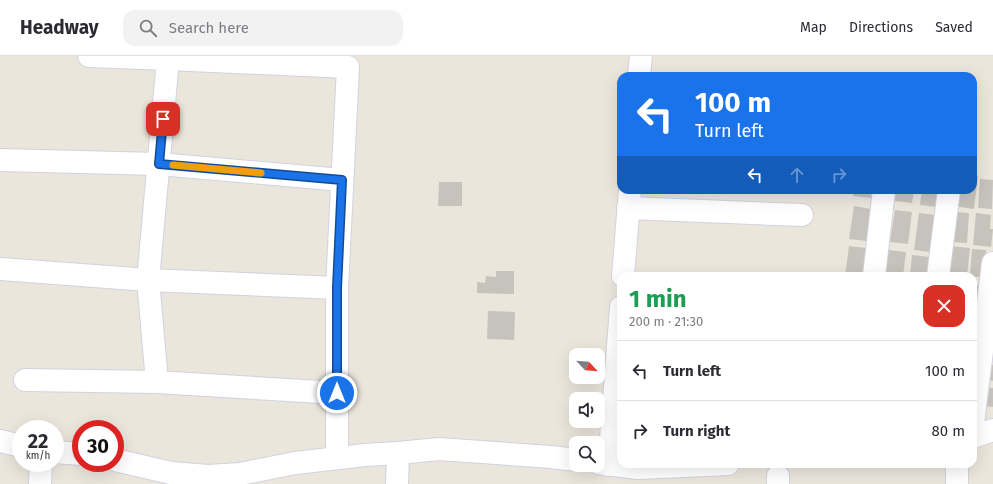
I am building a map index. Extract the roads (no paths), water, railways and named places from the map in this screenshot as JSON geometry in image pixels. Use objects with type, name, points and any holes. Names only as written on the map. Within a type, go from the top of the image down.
[{"type":"street","points":[[89,56],[348,62],[337,288],[337,458]]},
{"type":"street","points":[[639,72],[641,56]]},
{"type":"street","points":[[157,382],[148,280],[168,58]]},
{"type":"street","points":[[0,160],[159,164],[342,180]]},
{"type":"street","points":[[874,272],[884,194]]},
{"type":"street","points":[[939,272],[948,194]]},
{"type":"street","points":[[623,272],[629,199],[802,215]]},
{"type":"street","points":[[977,386],[987,358],[993,263]]},
{"type":"street","points":[[1,269],[148,280],[337,288]]},
{"type":"street","points":[[605,455],[617,344]]},
{"type":"street","points":[[26,380],[157,382],[337,393]]},
{"type":"street","points":[[977,436],[993,430]]},
{"type":"street","points":[[0,441],[12,444]]},
{"type":"street","points":[[124,462],[171,473],[208,476],[240,474],[337,458],[398,454],[438,449],[569,459]]},
{"type":"street","points":[[397,484],[398,454]]},
{"type":"street","points":[[605,464],[617,466]]},
{"type":"street","points":[[957,468],[957,484]]},
{"type":"street","points":[[40,484],[41,472]]}]
